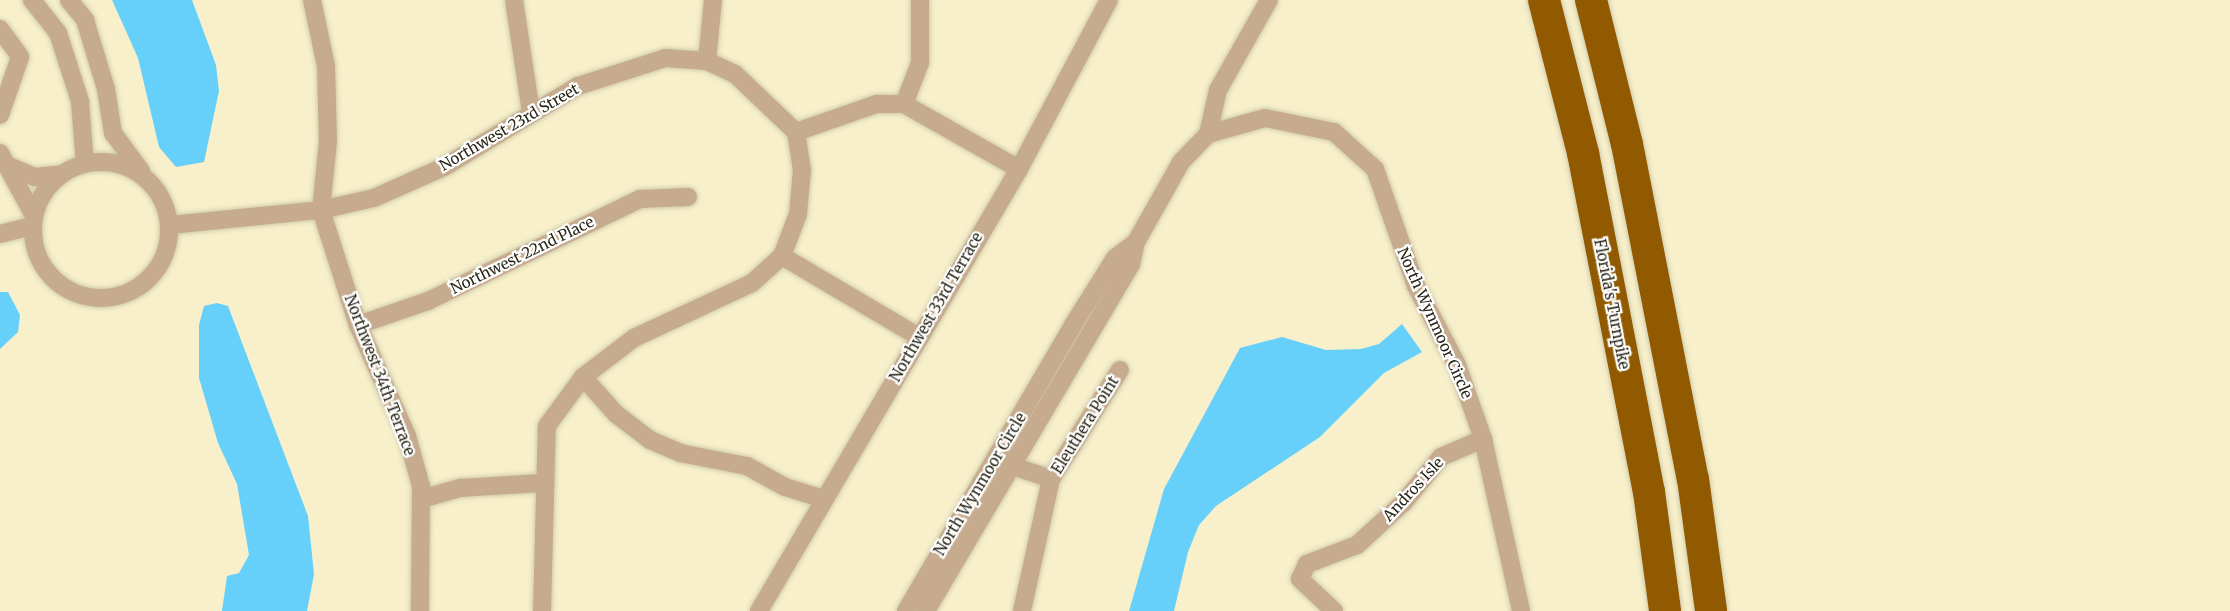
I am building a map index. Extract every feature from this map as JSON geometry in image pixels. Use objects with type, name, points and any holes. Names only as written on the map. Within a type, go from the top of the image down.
[{"type":"highway","name":"Florida's Turnpike","points":[[1544,0],[1583,153],[1649,492],[1665,611]]},
{"type":"highway","points":[[1591,0],[1627,144],[1691,468],[1711,611]]},
{"type":"street","points":[[32,0],[58,33],[80,102],[85,164]]},
{"type":"street","points":[[2,158],[34,221],[42,264],[54,279],[91,298],[113,298],[150,279],[169,245],[170,225],[150,182],[113,133],[97,58],[85,20],[69,0]]},
{"type":"street","name":"Northwest 34th Terrace","points":[[312,0],[326,66],[328,141],[321,210],[358,325],[407,436],[421,499],[420,611]]},
{"type":"street","points":[[514,0],[531,112]]},
{"type":"street","points":[[707,61],[713,0]]},
{"type":"street","points":[[904,104],[920,63],[920,0]]},
{"type":"street","name":"Northwest 33rd Terrace","points":[[759,611],[1019,169],[1109,0]]},
{"type":"street","points":[[1208,134],[1218,90],[1269,0]]},
{"type":"street","points":[[0,29],[20,57],[0,116]]},
{"type":"street","points":[[68,64],[97,58]]},
{"type":"street","name":"Northwest 23rd Street","points":[[170,225],[321,210],[374,198],[444,167],[531,112],[625,67],[666,58],[707,61],[735,74],[796,132]]},
{"type":"street","points":[[542,611],[542,483],[547,426],[583,377],[634,338],[752,283],[782,256],[798,214],[802,170],[796,132],[877,104],[904,104],[1019,169]]},
{"type":"street","name":"North Wynmoor Circle","points":[[926,611],[1003,463],[1115,258],[1136,242],[1180,162],[1208,134],[1265,118],[1334,132],[1375,169],[1416,286],[1457,365],[1483,439],[1521,611]]},
{"type":"street","points":[[2,158],[35,177],[65,172],[85,164],[119,165],[150,182]]},
{"type":"street","points":[[34,221],[40,199],[65,172]]},
{"type":"street","name":"Northwest 22nd Place","points":[[358,325],[428,301],[640,199],[688,197]]},
{"type":"street","points":[[0,234],[34,221]]},
{"type":"street","points":[[782,256],[919,337]]},
{"type":"street","name":"Eleuthera Point","points":[[1022,611],[1051,479],[1120,370]]},
{"type":"street","points":[[583,377],[616,414],[650,440],[680,453],[747,466],[785,487],[824,499]]},
{"type":"street","name":"Andros Isle","points":[[1334,611],[1300,579],[1307,564],[1357,546],[1404,502],[1441,457],[1483,439]]},
{"type":"street","name":"North Wynmoor Circle","points":[[906,611],[1003,463]]},
{"type":"street","name":"Eleuthera Point","points":[[1003,463],[1051,479]]},
{"type":"street","points":[[421,499],[460,488],[542,483]]},
{"type":"water","points":[[112,0],[192,0],[216,65],[219,91],[204,162],[176,167],[159,147],[138,58]]},
{"type":"water","points":[[0,292],[8,292],[20,315],[18,332],[0,349]]},
{"type":"water","points":[[217,303],[228,306],[308,516],[314,574],[307,611],[222,611],[227,576],[239,573],[249,555],[237,484],[218,443],[199,378],[199,325],[204,306]]},
{"type":"water","points":[[1402,324],[1422,352],[1384,373],[1320,437],[1216,506],[1199,525],[1188,552],[1174,611],[1129,611],[1164,489],[1240,348],[1282,337],[1326,350],[1361,349],[1379,344]]}]
